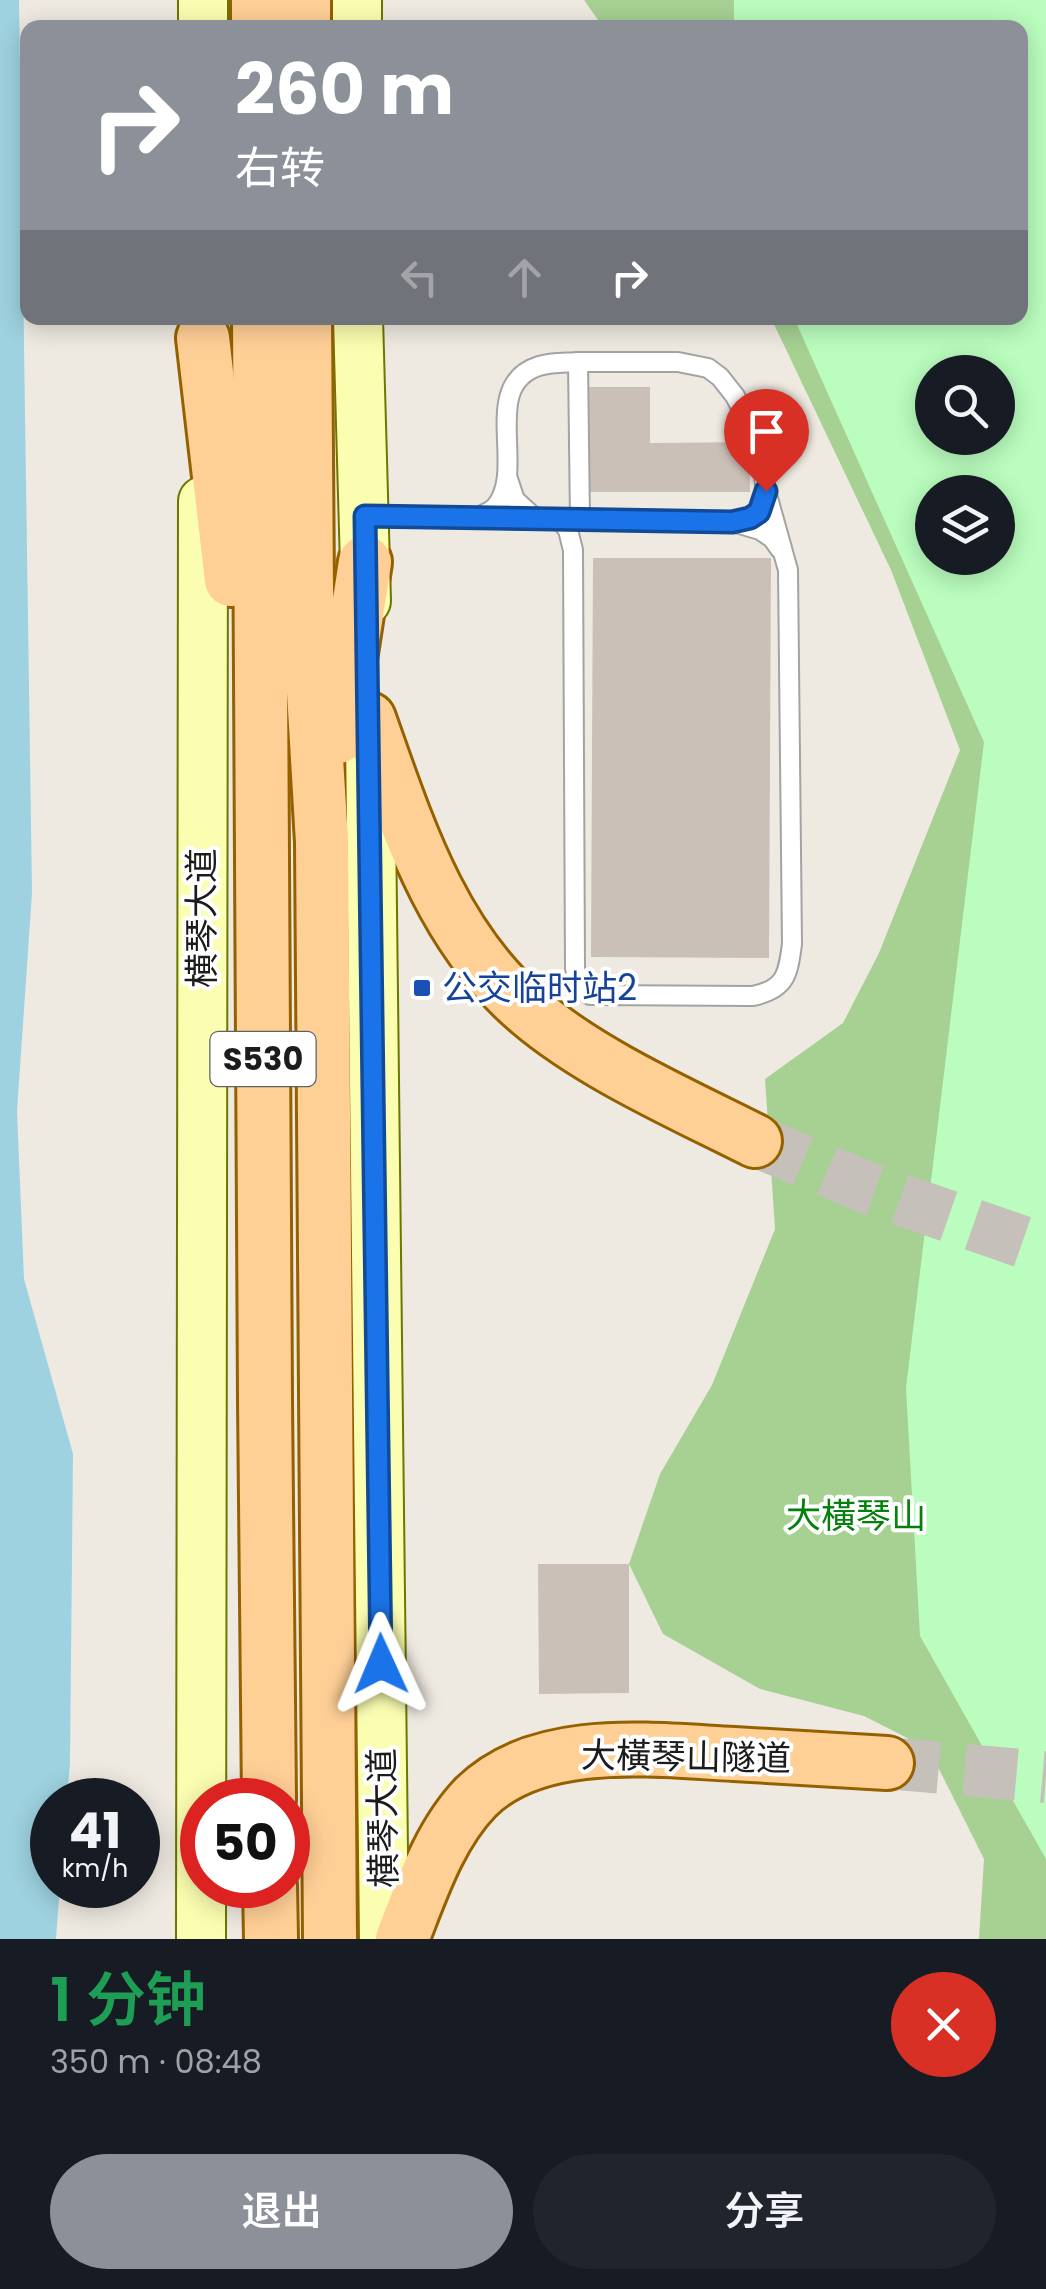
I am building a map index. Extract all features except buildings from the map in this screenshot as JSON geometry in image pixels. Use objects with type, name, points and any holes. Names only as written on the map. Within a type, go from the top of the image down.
[{"type":"main road","name":"S530","points":[[259,325],[269,1778]]},
{"type":"main road","name":"S530","points":[[306,325],[307,591],[322,842],[330,1939]]},
{"type":"main road","name":"横琴大道","points":[[358,325],[369,718],[384,1939]]},
{"type":"main road","points":[[203,328],[262,889]]},
{"type":"main road","name":"横琴大道","points":[[200,1939],[203,328]]},
{"type":"main road","points":[[322,842],[365,539]]},
{"type":"main road","points":[[369,718],[409,832],[440,898],[472,951],[498,982],[530,1012],[578,1046],[754,1141]]},
{"type":"main road","name":"大橫琴山隧道","points":[[402,1939],[454,1824],[496,1781],[526,1766],[558,1756],[649,1750],[887,1763]]},
{"type":"main road","points":[[270,1908],[271,1939]]},
{"type":"lane","points":[[365,539],[491,512],[504,492],[507,412],[515,384],[539,366],[578,362],[678,362],[708,368],[720,377],[749,418],[759,442],[766,491],[788,570],[792,944],[782,984],[769,993],[754,996],[590,995],[579,986],[570,520],[578,362]]},
{"type":"lane","points":[[506,471],[515,500],[537,520]]},
{"type":"lane","points":[[732,522],[759,512],[766,491]]},
{"type":"lane","points":[[476,518],[732,522],[772,538],[788,570]]},
{"type":"lane","points":[[573,592],[578,557],[587,536],[612,520]]},
{"type":"green space","name":"大橫琴山","points":[[584,0],[1046,0],[1046,1939],[979,1939],[984,1859],[929,1749],[864,1716],[760,1689],[663,1634],[629,1564],[660,1474],[712,1385],[775,1229],[765,1079],[843,1023],[879,953],[960,750],[891,570],[774,325],[1028,325],[1028,20],[598,20]]},
{"type":"green space","points":[[734,0],[1046,0],[1046,1859],[920,1636],[906,1388],[984,742],[797,325],[1028,325],[1028,20],[734,20]]},
{"type":"water","points":[[0,0],[19,0],[20,325],[24,325],[32,893],[17,1111],[24,1279],[73,1454],[69,1778],[30,1778],[30,1908],[58,1908],[56,1939],[0,1939]]},
{"type":"tunnel","points":[[755,1141],[873,1190],[1046,1250]]},
{"type":"tunnel","points":[[887,1763],[1046,1777]]},
{"type":"place","name":"公交临时站2","points":[[422,988]]},
{"type":"route","points":[[381,1664],[365,516],[732,522],[759,512],[766,491]]}]
